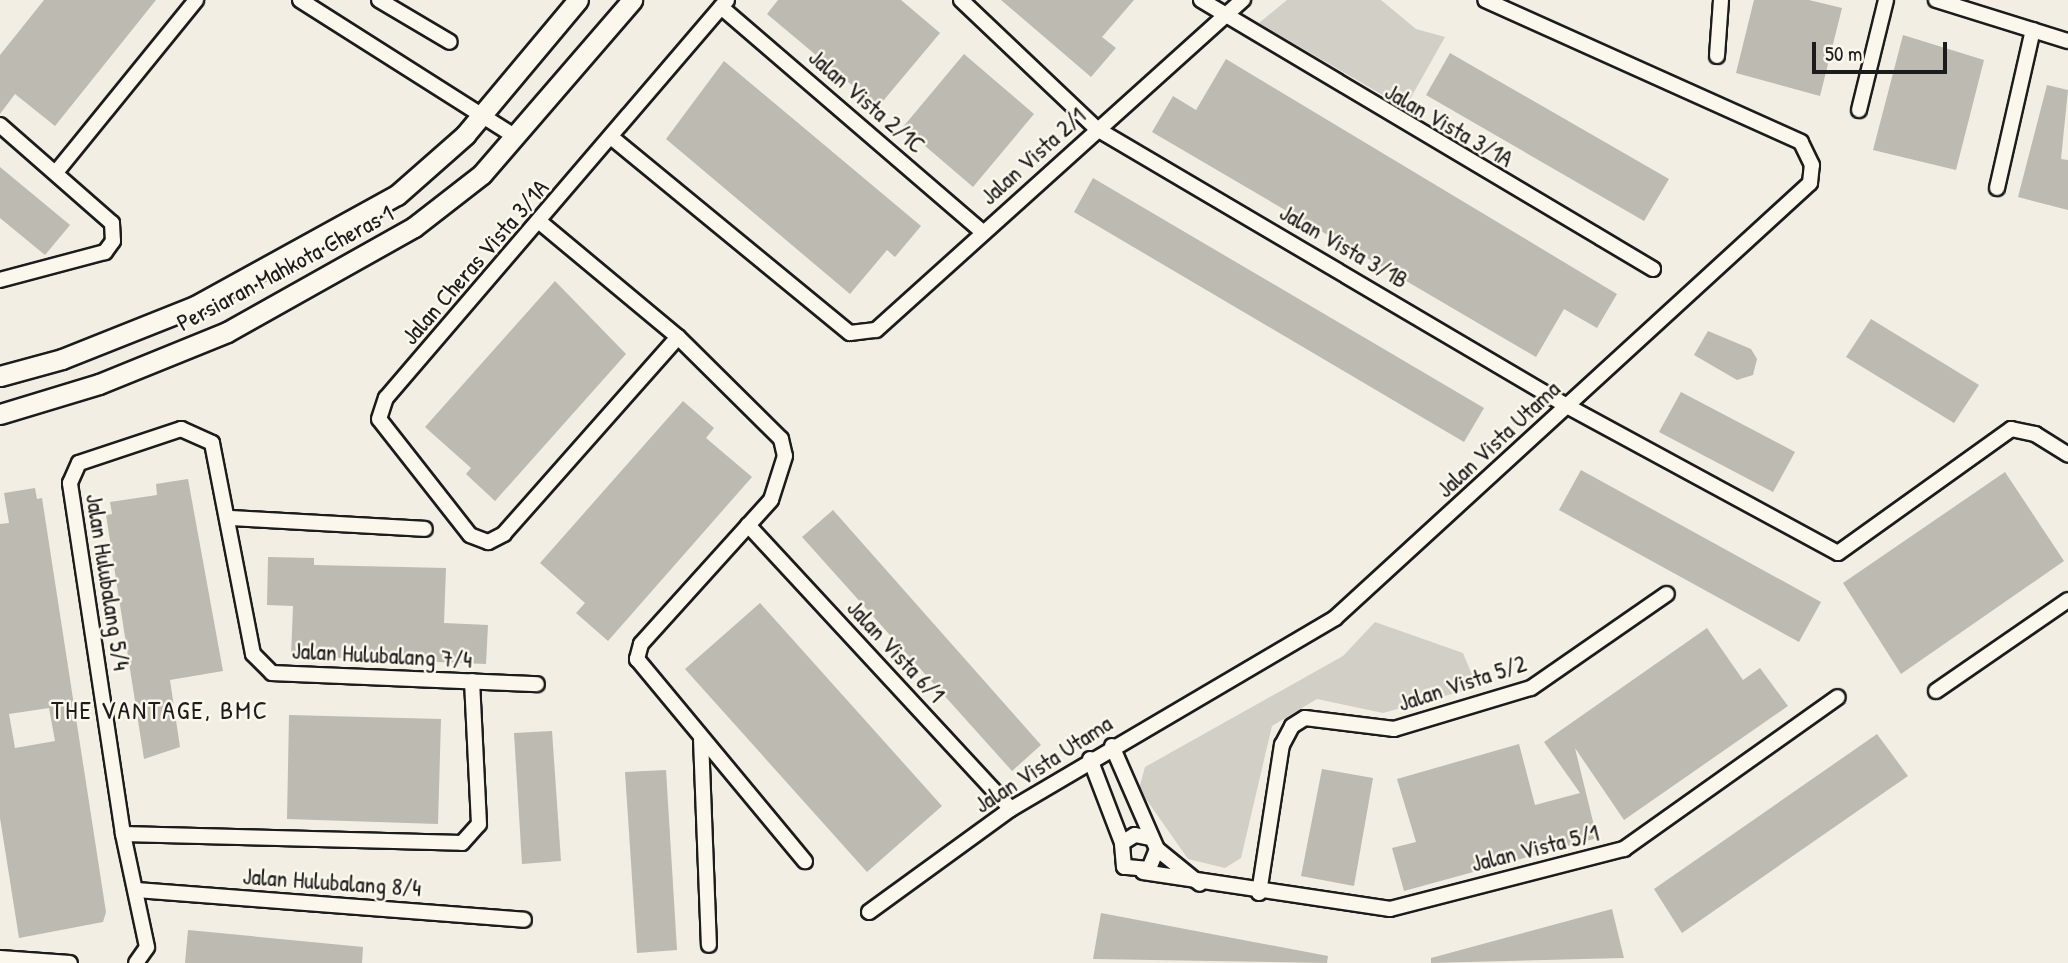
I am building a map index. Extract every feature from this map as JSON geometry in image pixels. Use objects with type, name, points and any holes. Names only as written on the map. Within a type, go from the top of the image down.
[{"type":"main road","name":"Persiaran Mahkota Cheras 1","points":[[0,376],[133,332],[281,264],[405,188],[483,113],[578,0]]},
{"type":"main road","name":"Persiaran Mahkota Cheras 1","points":[[0,414],[152,364],[363,261],[463,191],[632,0]]},
{"type":"street","points":[[58,170],[196,0]]},
{"type":"street","points":[[300,0],[483,113],[514,136]]},
{"type":"street","points":[[379,0],[450,42]]},
{"type":"street","name":"Jalan Vista 3/1B","points":[[961,0],[1097,129],[1567,406],[1838,553],[2011,429],[2035,434],[2068,455]]},
{"type":"street","name":"Jalan Vista 3/1A","points":[[1201,0],[1223,18],[1653,269]]},
{"type":"street","name":"Jalan Vista 2/1","points":[[611,137],[850,333],[876,330],[1243,0]]},
{"type":"street","name":"Jalan Vista Utama","points":[[869,912],[1011,809],[1112,746],[1335,618],[1804,191],[1812,165],[1801,142],[1485,0]]},
{"type":"street","points":[[1717,55],[1720,0]]},
{"type":"street","points":[[1859,110],[1886,0]]},
{"type":"street","points":[[1936,0],[2068,41]]},
{"type":"street","name":"Jalan Cheras Vista 3/1A","points":[[677,337],[504,534],[488,542],[470,536],[379,419],[386,398],[541,223],[724,3]]},
{"type":"street","name":"Jalan Vista 2/1C","points":[[724,3],[983,232]]},
{"type":"street","points":[[1997,188],[2033,30]]},
{"type":"street","points":[[0,125],[58,170],[112,223],[113,241],[105,252],[0,280]]},
{"type":"street","points":[[541,223],[677,337],[781,439],[780,481],[748,525],[641,644],[637,659],[805,861]]},
{"type":"street","name":"Jalan Hulubalang 5/4","points":[[140,961],[147,947],[123,834],[70,483],[79,463],[181,429],[201,433]]},
{"type":"street","name":"Jalan Hulubalang 7/4","points":[[201,433],[212,443],[229,518],[253,654],[272,673],[537,684]]},
{"type":"street","points":[[229,518],[425,529]]},
{"type":"street","name":"Jalan Vista 6/1","points":[[748,525],[1011,809]]},
{"type":"street","name":"Jalan Vista 5/2","points":[[1259,893],[1282,744],[1292,726],[1305,718],[1394,729],[1531,688],[1667,594]]},
{"type":"street","points":[[1936,691],[2068,600]]},
{"type":"street","points":[[123,834],[462,843],[479,824],[472,681]]},
{"type":"street","name":"Jalan Vista 5/1","points":[[1143,873],[1259,893],[1390,909],[1624,849],[1838,697]]},
{"type":"street","points":[[701,739],[709,945]]},
{"type":"street","points":[[1090,760],[1122,843],[1124,867],[1143,873],[1154,864],[1153,844],[1112,746]]},
{"type":"street","points":[[1122,843],[1135,835],[1153,844],[1200,884]]},
{"type":"street","name":"Jalan Hulubalang 8/4","points":[[137,890],[524,920]]},
{"type":"street","points":[[0,958],[70,963]]},
{"type":"shaded area","points":[[1287,0],[1381,0],[1416,29],[1445,37],[1405,108],[1259,23]]},
{"type":"shaded area","points":[[1375,622],[1463,653],[1477,687],[1383,713],[1317,699],[1272,726],[1241,858],[1225,868],[1188,859],[1139,789],[1145,767],[1343,656]]},
{"type":"building","points":[[44,0],[156,0],[55,126],[15,94],[0,114],[0,55]]},
{"type":"building","points":[[778,0],[901,0],[940,33],[878,107],[767,14]]},
{"type":"building","points":[[1001,0],[1134,0],[1102,37],[1116,48],[1091,77]]},
{"type":"building","points":[[1754,0],[1809,0],[1842,8],[1820,96],[1736,73]]},
{"type":"building","points":[[1903,35],[1984,60],[1956,170],[1873,150]]},
{"type":"building","points":[[1450,53],[1669,179],[1644,221],[1426,95]]},
{"type":"building","points":[[964,54],[1034,114],[973,187],[903,127]]},
{"type":"building","points":[[1226,59],[1617,294],[1597,328],[1564,309],[1536,357],[1152,132],[1173,96],[1196,110]]},
{"type":"building","points":[[724,61],[921,226],[895,257],[887,250],[850,294],[666,139]]},
{"type":"building","points":[[2047,85],[2068,90],[2061,159],[2068,160],[2068,210],[2018,197]]},
{"type":"building","points":[[0,167],[70,225],[45,255],[0,218]]},
{"type":"building","points":[[1093,178],[1484,408],[1464,442],[1074,212]]},
{"type":"building","points":[[555,281],[626,354],[495,501],[466,474],[471,468],[425,427]]},
{"type":"building","points":[[1871,319],[1979,385],[1954,423],[1846,357]]},
{"type":"building","points":[[1708,331],[1751,349],[1757,359],[1753,375],[1737,380],[1694,355]]},
{"type":"building","points":[[1681,392],[1795,452],[1773,492],[1659,432]]},
{"type":"building","points":[[683,401],[714,428],[706,438],[752,477],[608,641],[576,613],[585,603],[540,563]]},
{"type":"building","points":[[1581,470],[1821,602],[1799,642],[1559,510]]},
{"type":"building","points":[[2005,472],[2064,561],[1901,674],[1843,583]]},
{"type":"building","points":[[188,479],[223,671],[170,680],[180,747],[144,759],[106,515],[112,514],[110,502],[157,495],[156,484]]},
{"type":"building","points":[[35,488],[37,499],[42,498],[106,912],[103,922],[19,938],[0,818],[0,524],[9,523],[4,493]],"holes":[[[49,708],[55,741],[15,748],[9,714]]]},
{"type":"building","points":[[833,510],[1041,745],[1012,771],[802,537]]},
{"type":"building","points":[[268,557],[314,558],[314,565],[446,568],[444,623],[488,625],[486,664],[291,656],[293,606],[267,605]]},
{"type":"building","points":[[760,603],[942,806],[867,872],[685,669]]},
{"type":"building","points":[[1707,628],[1743,680],[1760,668],[1788,706],[1624,820],[1575,748],[1597,838],[1404,891],[1392,848],[1416,842],[1397,779],[1519,744],[1535,805],[1580,793],[1544,742]]},
{"type":"building","points":[[289,715],[441,719],[438,824],[287,819]]},
{"type":"building","points":[[552,731],[561,861],[522,864],[514,733]]},
{"type":"building","points":[[1877,734],[1908,776],[1682,933],[1654,889]]},
{"type":"building","points":[[1322,769],[1373,778],[1354,886],[1301,876]]},
{"type":"building","points":[[666,770],[677,950],[637,953],[625,772]]},
{"type":"building","points":[[1612,909],[1624,958],[1431,963],[1431,958]]},
{"type":"building","points":[[1101,913],[1328,956],[1327,963],[1093,959]]},
{"type":"building","points":[[188,930],[363,947],[362,963],[185,963]]},
{"type":"district","name":"THE VANTAGE, BMC","points":[[160,710]]}]
